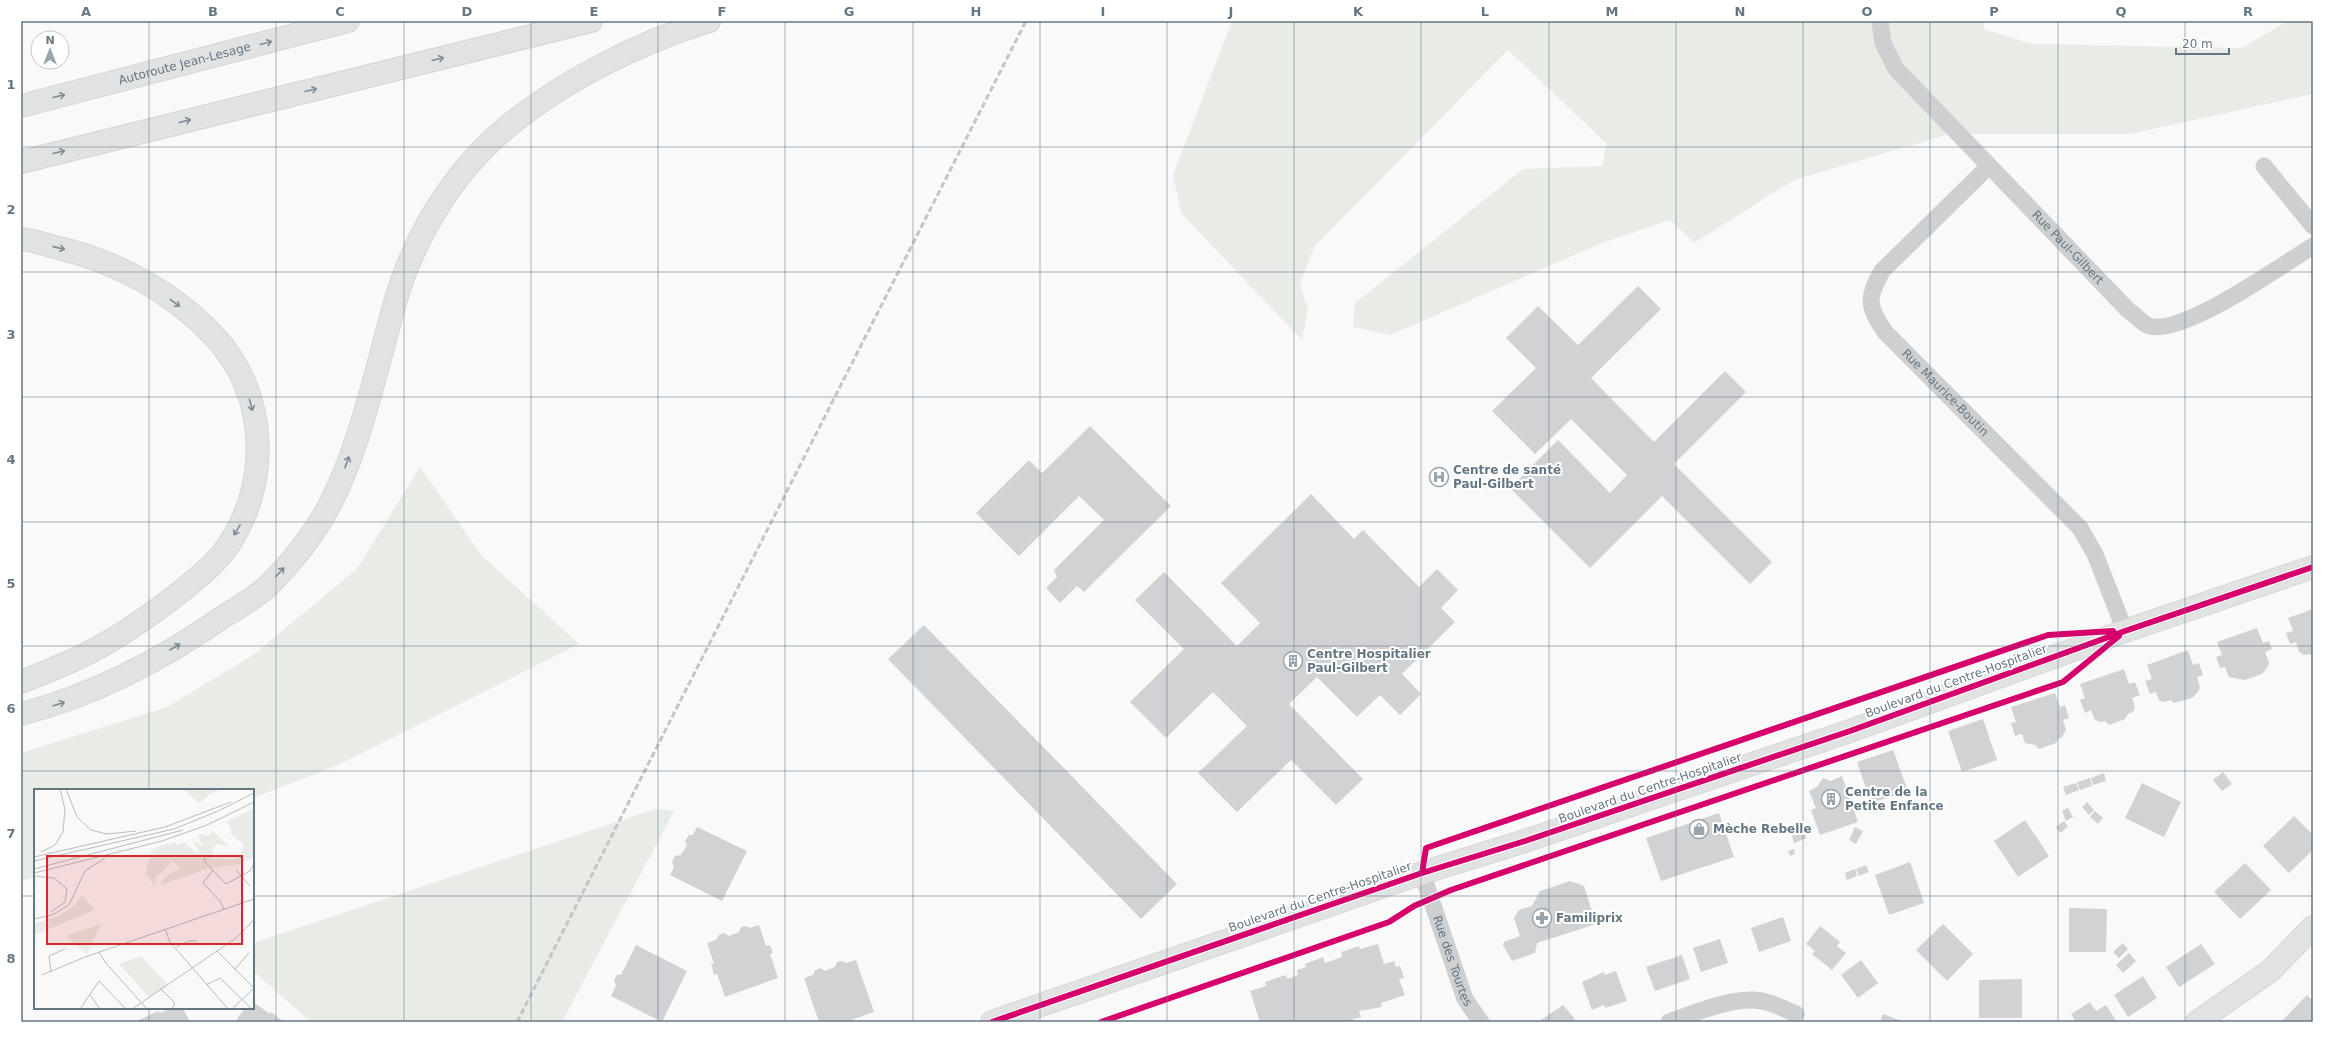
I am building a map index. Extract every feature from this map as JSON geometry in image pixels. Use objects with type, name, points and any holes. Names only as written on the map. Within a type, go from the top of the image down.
[{"type":"main road","name":"Autoroute Jean-Lesage","points":[[21,106],[348,21]]},
{"type":"main road","points":[[21,162],[591,21]]},
{"type":"main road","points":[[21,714],[60,704],[125,676],[201,633],[267,587],[305,544],[320,523],[337,490],[356,438],[410,257],[434,214],[460,175],[499,134],[549,97],[616,58],[709,21]]},
{"type":"main road","points":[[21,239],[86,254],[137,275],[177,304],[215,337],[234,365],[248,392],[256,422],[258,451],[256,481],[244,517],[224,550],[200,576],[156,612],[90,652],[21,682]]},
{"type":"main road","name":"Boulevard du Centre-Hospitalier","points":[[992,1022],[1422,873],[1525,841],[1850,731],[2125,631],[2313,566]]},
{"type":"main road","points":[[2197,1022],[2270,971],[2313,927]]},
{"type":"street","name":"Rue Paul-Gilbert","points":[[1880,21],[1883,43],[1896,69],[2128,310],[2148,326],[2172,326],[2199,316],[2313,246]]},
{"type":"street","name":"Rue Maurice-Boutin","points":[[1990,166],[1882,271],[1871,291],[1872,313],[1885,332],[2080,528],[2095,554],[2125,631]]},
{"type":"street","points":[[2264,166],[2313,226]]},
{"type":"street","name":"Rue des Tourtes","points":[[1422,873],[1465,999],[1481,1022]]},
{"type":"street","points":[[1670,1022],[1707,1009],[1750,1000],[1772,1003],[1796,1014]]},
{"type":"shaded area","points":[[1232,21],[1984,21],[1984,29],[2032,44],[2241,48],[2288,21],[2313,21],[2313,94],[2129,134],[1949,134],[1794,180],[1694,243],[1670,220],[1602,243],[1390,335],[1353,327],[1355,303],[1523,169],[1602,166],[1607,144],[1508,50],[1314,247],[1300,285],[1308,309],[1302,340],[1181,213],[1173,175]]},
{"type":"shaded area","points":[[420,467],[482,556],[579,644],[340,764],[254,798],[254,789],[34,789],[34,877],[21,881],[21,753],[167,707],[253,655],[357,569]]},
{"type":"shaded area","points":[[655,809],[674,811],[562,1022],[311,1022],[254,972],[254,943]]},
{"type":"building","points":[[1638,286],[1661,309],[1591,378],[1654,442],[1725,371],[1746,392],[1674,464],[1772,562],[1750,584],[1662,496],[1590,568],[1510,488],[1558,440],[1610,493],[1627,475],[1571,419],[1535,454],[1492,411],[1536,368],[1506,338],[1538,306],[1578,345]]},
{"type":"building","points":[[1090,426],[1171,506],[1084,592],[1077,586],[1060,603],[1046,588],[1057,577],[1054,570],[1104,520],[1079,496],[1019,556],[976,513],[1029,460],[1042,473]]},
{"type":"building","name":"Centre Hospitalier Paul-Gilbert","points":[[1311,494],[1354,539],[1363,530],[1419,587],[1437,569],[1458,590],[1441,608],[1455,622],[1402,674],[1421,694],[1400,715],[1380,695],[1357,717],[1317,677],[1289,704],[1363,779],[1336,805],[1291,760],[1237,812],[1198,773],[1247,726],[1213,692],[1166,738],[1130,702],[1184,649],[1135,600],[1164,572],[1237,646],[1260,623],[1221,583]]},
{"type":"building","points":[[2313,609],[2313,654],[2304,655],[2299,652],[2296,642],[2290,644],[2286,633],[2293,631],[2288,618]]},
{"type":"building","points":[[924,625],[1177,884],[1141,919],[888,659]]},
{"type":"building","points":[[2257,628],[2263,643],[2269,641],[2272,649],[2265,652],[2269,663],[2267,668],[2262,674],[2245,680],[2229,677],[2225,667],[2220,668],[2216,657],[2222,655],[2217,642]]},
{"type":"building","points":[[2188,650],[2193,665],[2199,663],[2203,675],[2197,677],[2200,687],[2198,692],[2192,698],[2174,703],[2171,700],[2163,702],[2159,700],[2156,692],[2150,694],[2145,681],[2152,679],[2147,665]]},
{"type":"building","points":[[2124,669],[2129,684],[2135,682],[2140,695],[2132,698],[2135,707],[2133,712],[2128,714],[2125,719],[2109,725],[2105,721],[2100,722],[2095,720],[2091,710],[2085,713],[2080,700],[2085,698],[2080,684]]},
{"type":"building","points":[[2055,693],[2060,707],[2065,705],[2069,718],[2063,720],[2066,730],[2062,737],[2058,739],[2056,743],[2039,749],[2035,745],[2025,743],[2022,734],[2015,736],[2011,723],[2016,722],[2011,707]]},
{"type":"building","points":[[1983,719],[1997,760],[1962,772],[1948,731]]},
{"type":"building","points":[[1893,750],[1908,791],[1871,803],[1857,762]]},
{"type":"building","points":[[2223,772],[2232,784],[2222,791],[2213,780]]},
{"type":"building","points":[[2104,773],[2106,781],[2093,785],[2091,778]]},
{"type":"building","name":"Centre de la Petite Enfance","points":[[1842,776],[1858,822],[1820,835],[1811,810],[1816,808],[1809,791],[1818,786],[1823,778],[1831,781]]},
{"type":"building","points":[[2090,778],[2092,786],[2080,790],[2077,782]]},
{"type":"building","points":[[2076,783],[2079,790],[2066,795],[2063,787]]},
{"type":"building","points":[[2142,783],[2181,802],[2164,837],[2125,818]]},
{"type":"building","points":[[2087,802],[2094,810],[2089,815],[2082,807]]},
{"type":"building","points":[[2068,808],[2073,817],[2066,821],[2062,811]]},
{"type":"building","points":[[2095,811],[2103,818],[2098,824],[2090,817]]},
{"type":"building","points":[[1719,813],[1734,857],[1661,881],[1646,838]]},
{"type":"building","points":[[2294,816],[2313,835],[2313,850],[2289,873],[2263,846]]},
{"type":"building","points":[[2025,820],[2049,856],[2018,877],[1994,841]]},
{"type":"building","points":[[2064,821],[2068,827],[2060,833],[2056,827]]},
{"type":"building","points":[[697,827],[747,851],[722,901],[670,875],[674,867],[672,862],[675,856],[681,855],[687,845],[685,841],[689,835],[693,835]]},
{"type":"building","points":[[1855,827],[1863,831],[1856,844],[1849,840]]},
{"type":"building","points":[[1804,832],[1807,838],[1794,843],[1792,836]]},
{"type":"building","points":[[1794,849],[1795,854],[1790,856],[1788,851]]},
{"type":"building","points":[[1910,862],[1924,903],[1889,915],[1875,875]]},
{"type":"building","points":[[2245,863],[2271,890],[2240,919],[2214,892]]},
{"type":"building","points":[[1866,865],[1869,872],[1859,876],[1856,869]]},
{"type":"building","points":[[1855,869],[1857,876],[1847,880],[1845,873]]},
{"type":"building","points":[[1570,881],[1584,886],[1596,924],[1537,943],[1535,953],[1512,961],[1503,945],[1504,942],[1520,936],[1514,918],[1519,910],[1532,906],[1540,891]]},
{"type":"building","points":[[2069,908],[2107,909],[2106,952],[2069,952]]},
{"type":"building","points":[[1783,917],[1791,941],[1759,952],[1751,928]]},
{"type":"building","points":[[1943,924],[1973,954],[1947,981],[1916,950]]},
{"type":"building","points":[[759,925],[766,946],[770,945],[773,953],[770,954],[778,978],[725,997],[717,974],[714,975],[711,964],[714,964],[707,943],[716,940],[719,935],[724,933],[729,936],[739,932],[741,927],[746,926],[750,928]]},
{"type":"building","points":[[1820,926],[1840,942],[1837,946],[1846,953],[1832,970],[1812,954],[1815,951],[1806,944]]},
{"type":"building","points":[[1720,939],[1728,963],[1701,972],[1693,948]]},
{"type":"building","points":[[2123,943],[2128,949],[2119,958],[2113,952]]},
{"type":"building","points":[[1378,944],[1384,964],[1394,961],[1396,967],[1400,966],[1404,978],[1399,979],[1405,995],[1381,1003],[1382,1007],[1359,1011],[1361,1017],[1345,1022],[1260,1022],[1250,991],[1266,986],[1265,982],[1286,975],[1287,979],[1298,975],[1297,970],[1306,967],[1305,964],[1323,957],[1325,963],[1342,957],[1341,952],[1359,946],[1360,949]]},
{"type":"building","points":[[2201,944],[2215,964],[2179,987],[2166,967]]},
{"type":"building","points":[[636,945],[687,971],[662,1022],[611,996],[616,986],[614,980],[617,975],[621,975]]},
{"type":"building","points":[[2129,953],[2136,961],[2123,973],[2116,965]]},
{"type":"building","points":[[1682,955],[1690,979],[1655,991],[1646,967]]},
{"type":"building","points":[[856,960],[874,1012],[846,1022],[819,1022],[804,978],[813,975],[815,970],[821,968],[825,971],[835,967],[837,962],[842,961],[846,963]]},
{"type":"building","points":[[1861,960],[1878,983],[1858,998],[1841,975]]},
{"type":"building","points":[[1616,971],[1627,1001],[1605,1008],[1604,1005],[1592,1010],[1582,982],[1604,972],[1605,975]]},
{"type":"building","points":[[2143,976],[2157,998],[2128,1017],[2114,995]]},
{"type":"building","points":[[2022,979],[2022,1018],[1979,1018],[1979,980]]},
{"type":"building","points":[[2307,995],[2313,1001],[2313,1022],[2281,1022]]},
{"type":"building","points":[[2090,1002],[2096,1011],[2106,1005],[2117,1022],[2076,1022],[2071,1014]]},
{"type":"building","points":[[254,1003],[270,1014],[271,1012],[284,1022],[235,1022],[244,1009],[254,1009]]},
{"type":"building","points":[[1563,1005],[1575,1019],[1571,1022],[1538,1022]]},
{"type":"building","points":[[168,1009],[184,1009],[190,1022],[139,1022],[139,1020],[158,1011],[160,1013]]},
{"type":"building","points":[[1883,1014],[1905,1022],[1880,1022]]},
{"type":"railway","points":[[517,1022],[1026,21]]},
{"type":"cycle path","points":[[992,1022],[1422,873],[1525,841],[1850,731],[2125,631],[2313,567]]},
{"type":"cycle path","points":[[1422,873],[1426,848],[2048,635],[2113,631]]},
{"type":"cycle path","points":[[1101,1022],[1389,922],[1414,906],[1451,890],[2063,682],[2119,636]]},
{"type":"place","name":"Centre de santé Paul-Gilbert","points":[[1439,477]]},
{"type":"place","name":"Centre Hospitalier Paul-Gilbert","points":[[1293,661]]},
{"type":"place","name":"Centre de la Petite Enfance","points":[[1831,799]]},
{"type":"place","name":"Mèche Rebelle","points":[[1699,829]]},
{"type":"place","name":"Familiprix","points":[[1542,918]]}]
